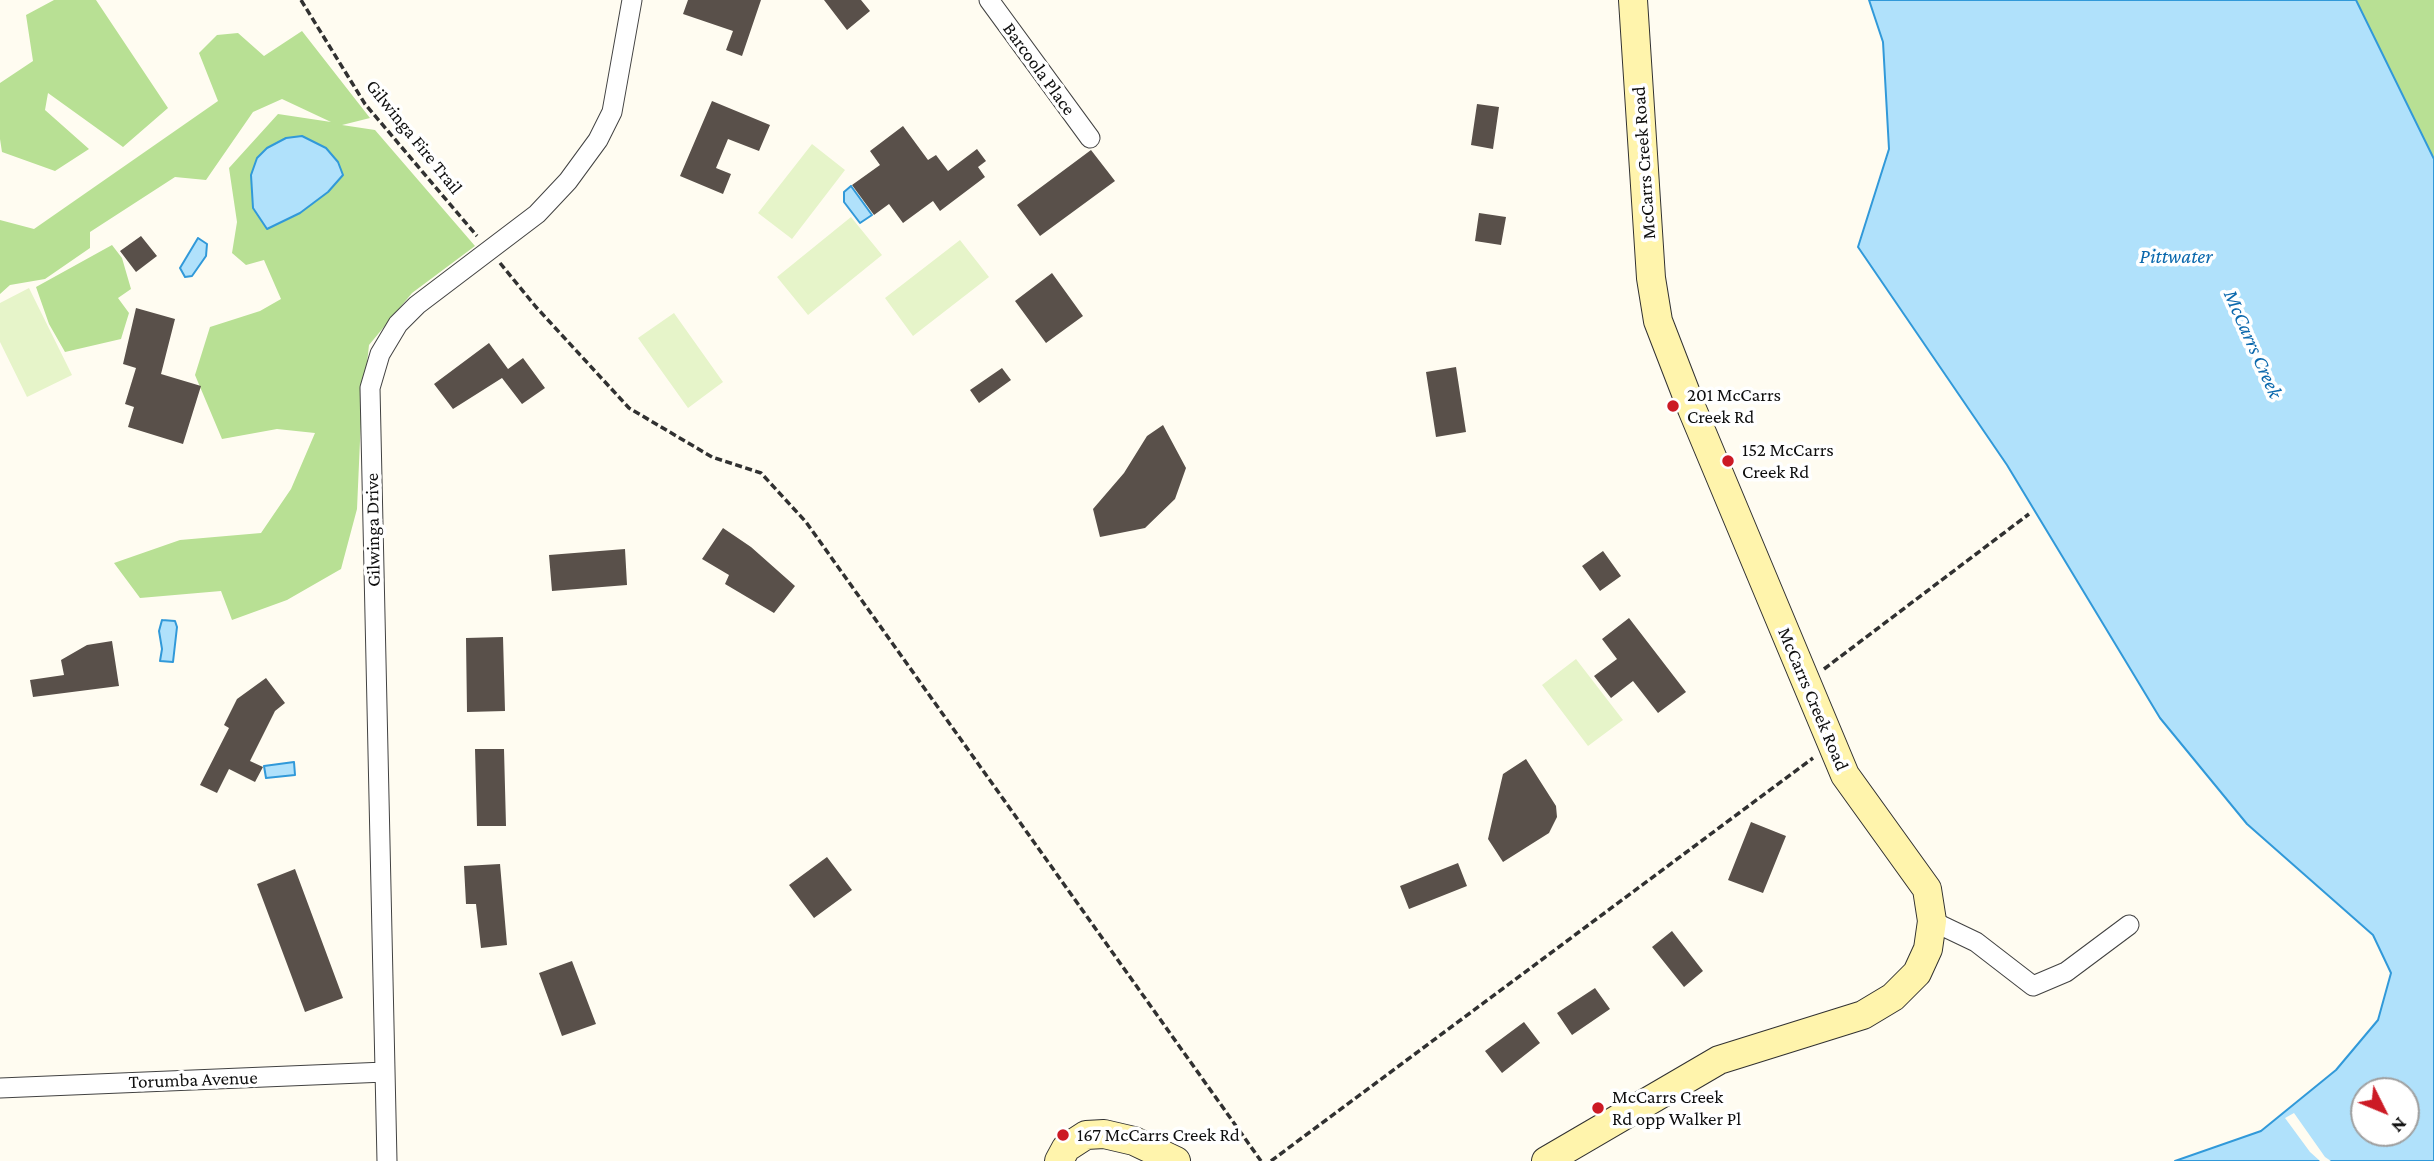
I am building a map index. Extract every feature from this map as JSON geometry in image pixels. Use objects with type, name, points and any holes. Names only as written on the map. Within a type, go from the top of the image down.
[{"type":"main road","name":"McCarrs Creek Road","points":[[1546,1161],[1719,1059],[1863,1015],[1893,997],[1917,973],[1928,949],[1932,921],[1927,889],[1845,775],[1658,321],[1651,278],[1633,0]]},
{"type":"main road","points":[[1059,1161],[1066,1148],[1086,1135],[1104,1134],[1134,1141],[1176,1161]]},
{"type":"street","name":"Gilwinga Drive","points":[[387,1161],[370,388],[380,354],[398,324],[417,305],[490,251],[544,206],[568,181],[598,140],[612,112],[632,0]]},
{"type":"street","name":"Barcoola Place","points":[[989,0],[1090,138]]},
{"type":"street","points":[[1932,921],[1976,943],[2033,986],[2066,972],[2129,925]]},
{"type":"street","name":"Torumba Avenue","points":[[0,1088],[385,1072]]},
{"type":"path","name":"Gilwinga Fire Trail","points":[[301,0],[365,104],[536,307],[629,408],[712,457],[761,473],[806,522],[1261,1161]]},
{"type":"path","points":[[1806,682],[2029,514]]},
{"type":"path","points":[[1271,1161],[1832,744]]},
{"type":"green space","points":[[54,0],[96,0],[168,108],[123,147],[48,93],[45,110],[89,149],[55,171],[2,152],[0,139],[0,83],[33,61],[26,15]]},
{"type":"green space","points":[[2356,0],[2434,0],[2434,159]]},
{"type":"green space","points":[[302,31],[370,118],[342,125],[375,130],[475,246],[412,293],[369,345],[361,418],[357,509],[341,569],[287,600],[232,620],[221,591],[140,598],[114,563],[180,540],[261,533],[291,489],[315,433],[277,429],[222,439],[195,375],[210,327],[260,311],[281,299],[264,260],[246,265],[232,253],[237,222],[229,168],[278,114],[331,122],[282,99],[253,112],[206,180],[175,177],[90,232],[90,248],[45,279],[10,285],[0,294],[0,220],[34,229],[218,101],[199,53],[217,35],[238,33],[264,56]]},
{"type":"green space","points":[[812,144],[845,170],[792,239],[758,213]]},
{"type":"green space","points":[[851,217],[882,255],[808,315],[777,277]]},
{"type":"green space","points":[[960,240],[989,277],[913,336],[885,298]]},
{"type":"green space","points":[[112,245],[122,258],[131,289],[118,298],[129,313],[121,339],[65,352],[49,324],[36,287]]},
{"type":"green space","points":[[29,288],[72,375],[27,397],[0,342],[0,303]]},
{"type":"green space","points":[[674,313],[723,382],[688,408],[638,338]]},
{"type":"green space","points":[[1576,659],[1623,720],[1588,746],[1542,685]]},
{"type":"water","name":"Pittwater","points":[[1869,0],[2356,0],[2434,159],[2434,1161],[2175,1161],[2261,1131],[2336,1070],[2378,1020],[2391,973],[2373,935],[2247,824],[2160,718],[2007,465],[1858,247],[1889,149],[1883,42]]},
{"type":"water","points":[[302,136],[326,148],[338,162],[343,175],[328,192],[300,213],[267,229],[253,208],[251,175],[257,158],[267,148],[286,138]]},
{"type":"water","points":[[851,186],[872,215],[860,223],[844,202],[844,192]]},
{"type":"water","points":[[198,238],[207,244],[206,256],[192,276],[185,277],[180,268]]},
{"type":"water","points":[[162,620],[175,621],[177,627],[173,662],[160,661],[162,649],[159,631]]},
{"type":"water","points":[[294,762],[295,775],[266,778],[264,766]]},
{"type":"pier","points":[[2294,1113],[2325,1157],[2331,1161],[2320,1161],[2310,1152],[2285,1118]]},
{"type":"building","points":[[688,0],[761,0],[742,56],[726,50],[733,31],[683,14]]},
{"type":"building","points":[[824,0],[861,0],[870,11],[847,30]]},
{"type":"building","points":[[712,101],[770,125],[759,151],[728,139],[716,168],[731,174],[723,194],[680,176]]},
{"type":"building","points":[[1477,104],[1499,107],[1493,149],[1471,145]]},
{"type":"building","points":[[903,126],[928,160],[936,155],[948,171],[977,149],[986,161],[978,167],[985,177],[940,211],[933,201],[903,223],[889,204],[874,215],[852,185],[880,165],[870,151]]},
{"type":"building","points":[[1091,150],[1115,181],[1040,236],[1017,205]]},
{"type":"building","points":[[1479,213],[1506,217],[1501,245],[1475,241]]},
{"type":"building","points":[[141,236],[157,256],[136,272],[120,251]]},
{"type":"building","points":[[1052,273],[1083,316],[1046,343],[1015,301]]},
{"type":"building","points":[[136,308],[175,319],[161,374],[201,386],[183,444],[128,427],[134,407],[125,404],[136,368],[123,364]]},
{"type":"building","points":[[489,343],[508,369],[523,358],[545,388],[522,404],[502,378],[453,409],[434,384]]},
{"type":"building","points":[[1456,367],[1466,432],[1436,437],[1426,372]]},
{"type":"building","points":[[1002,368],[1011,380],[979,403],[970,390]]},
{"type":"building","points":[[1163,425],[1186,468],[1175,499],[1145,528],[1100,537],[1093,509],[1124,473],[1147,436]]},
{"type":"building","points":[[723,528],[751,547],[795,586],[774,613],[725,584],[729,575],[702,559]]},
{"type":"building","points":[[625,549],[627,585],[552,591],[549,555]]},
{"type":"building","points":[[1603,551],[1621,576],[1600,591],[1582,566]]},
{"type":"building","points":[[1629,618],[1686,692],[1658,713],[1633,681],[1611,698],[1594,676],[1617,659],[1602,639]]},
{"type":"building","points":[[503,637],[505,711],[467,712],[466,638]]},
{"type":"building","points":[[112,641],[119,686],[33,697],[30,680],[64,675],[61,660],[87,645]]},
{"type":"building","points":[[266,678],[285,703],[275,711],[250,761],[263,767],[255,782],[229,769],[217,793],[200,785],[229,728],[224,725],[237,699]]},
{"type":"building","points":[[475,749],[504,749],[506,826],[477,826]]},
{"type":"building","points":[[1526,759],[1556,806],[1557,817],[1549,833],[1503,862],[1488,839],[1503,774]]},
{"type":"building","points":[[1751,822],[1786,836],[1763,893],[1728,880]]},
{"type":"building","points":[[827,857],[852,890],[814,918],[789,885]]},
{"type":"building","points":[[1458,863],[1467,886],[1409,909],[1400,886]]},
{"type":"building","points":[[500,864],[507,945],[481,948],[476,904],[466,904],[464,866]]},
{"type":"building","points":[[295,869],[343,998],[305,1012],[257,884]]},
{"type":"building","points":[[1672,931],[1703,971],[1684,987],[1652,947]]},
{"type":"building","points":[[572,961],[596,1024],[562,1036],[539,973]]},
{"type":"building","points":[[1595,988],[1610,1009],[1572,1035],[1557,1013]]},
{"type":"building","points":[[1524,1022],[1540,1043],[1502,1073],[1485,1051]]},
{"type":"place","name":"201 McCarrs Creek Rd","points":[[1673,406]]},
{"type":"place","name":"152 McCarrs Creek Rd","points":[[1728,461]]},
{"type":"place","name":"McCarrs Creek Rd opp Walker Pl","points":[[1598,1108]]},
{"type":"place","name":"167 McCarrs Creek Rd","points":[[1063,1135]]},
{"type":"water label","name":"McCarrs Creek","points":[[2253,344]]}]
